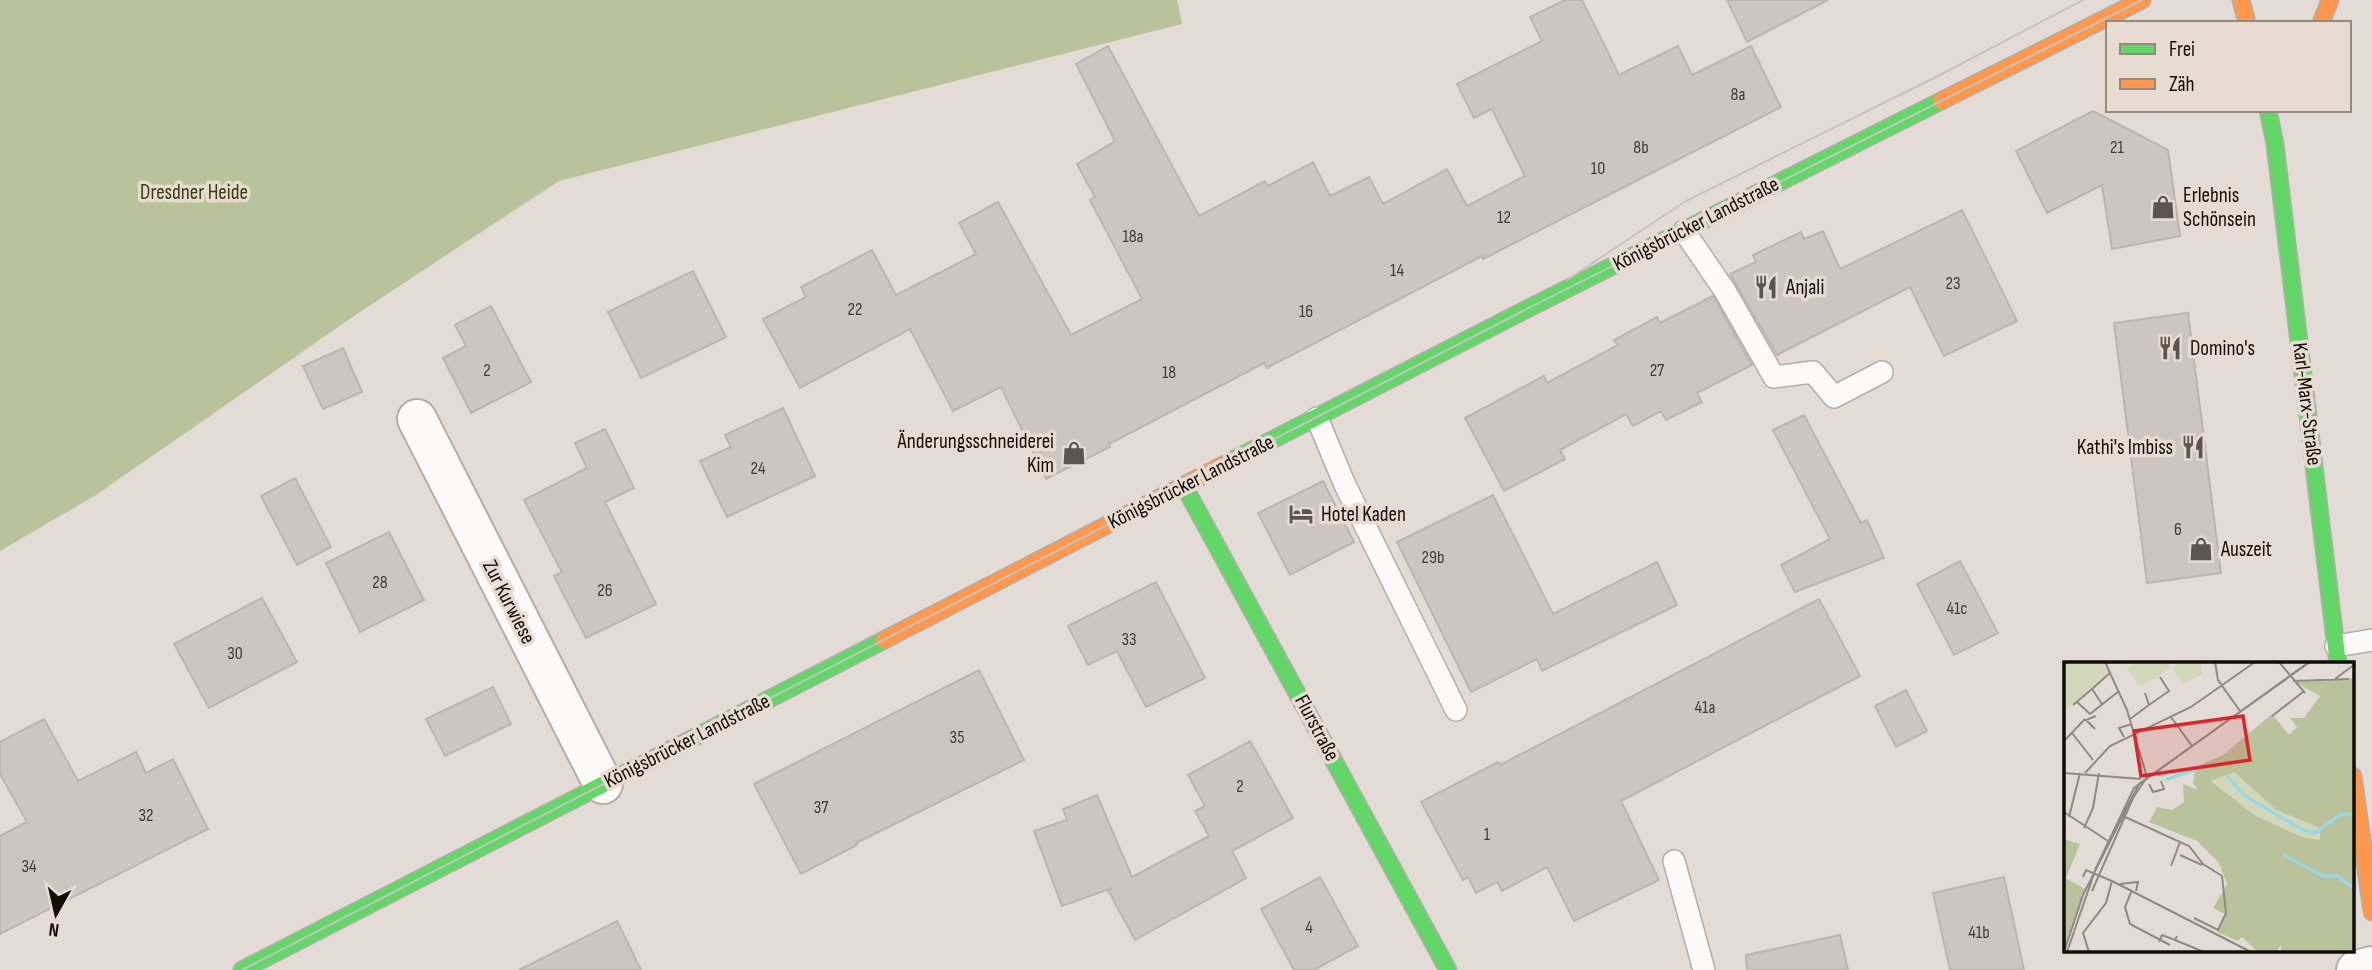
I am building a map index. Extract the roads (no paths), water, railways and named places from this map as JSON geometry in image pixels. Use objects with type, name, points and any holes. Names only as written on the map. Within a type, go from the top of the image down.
[{"type":"main road","name":"Königsbrücker Landstraße","points":[[242,970],[1317,418],[2143,0]]},
{"type":"main road","points":[[2241,0],[2246,21]]},
{"type":"main road","points":[[2322,21],[2330,0]]},
{"type":"main road","name":"Karl-Marx-Straße","points":[[2268,112],[2337,655]]},
{"type":"main road","name":"Karl-Marx-Straße","points":[[2274,144],[2286,112]]},
{"type":"main road","name":"Flurstraße","points":[[1184,486],[1448,970]]},
{"type":"main road","points":[[2354,783],[2372,912]]},
{"type":"street","name":"Zur Kurwiese","points":[[416,419],[603,784]]},
{"type":"street","points":[[2356,970],[2372,966]]},
{"type":"lane","points":[[1684,231],[1725,291],[1774,377],[1813,372],[1834,397],[1882,373]]},
{"type":"lane","points":[[1317,418],[1345,485],[1456,710]]},
{"type":"lane","points":[[2337,655],[2372,640]]},
{"type":"lane","points":[[1674,861],[1704,970]]},
{"type":"tram line","points":[[1567,280],[1686,201],[1938,76],[2083,0]]},
{"type":"tram line","points":[[242,970],[1523,311],[2142,0]]},
{"type":"place","name":"Erlebnis Schönsein","points":[[2163,207]]},
{"type":"place","name":"Anjali","points":[[1766,287]]},
{"type":"place","name":"Domino's","points":[[2170,348]]},
{"type":"place","name":"Kathi's Imbiss","points":[[2193,447]]},
{"type":"place","name":"Änderungsschneiderei Kim","points":[[1074,453]]},
{"type":"place","name":"Hotel Kaden","points":[[1301,514]]},
{"type":"place","name":"Auszeit","points":[[2201,549]]},
{"type":"park label","name":"Dresdner Heide","points":[[194,192]]}]
